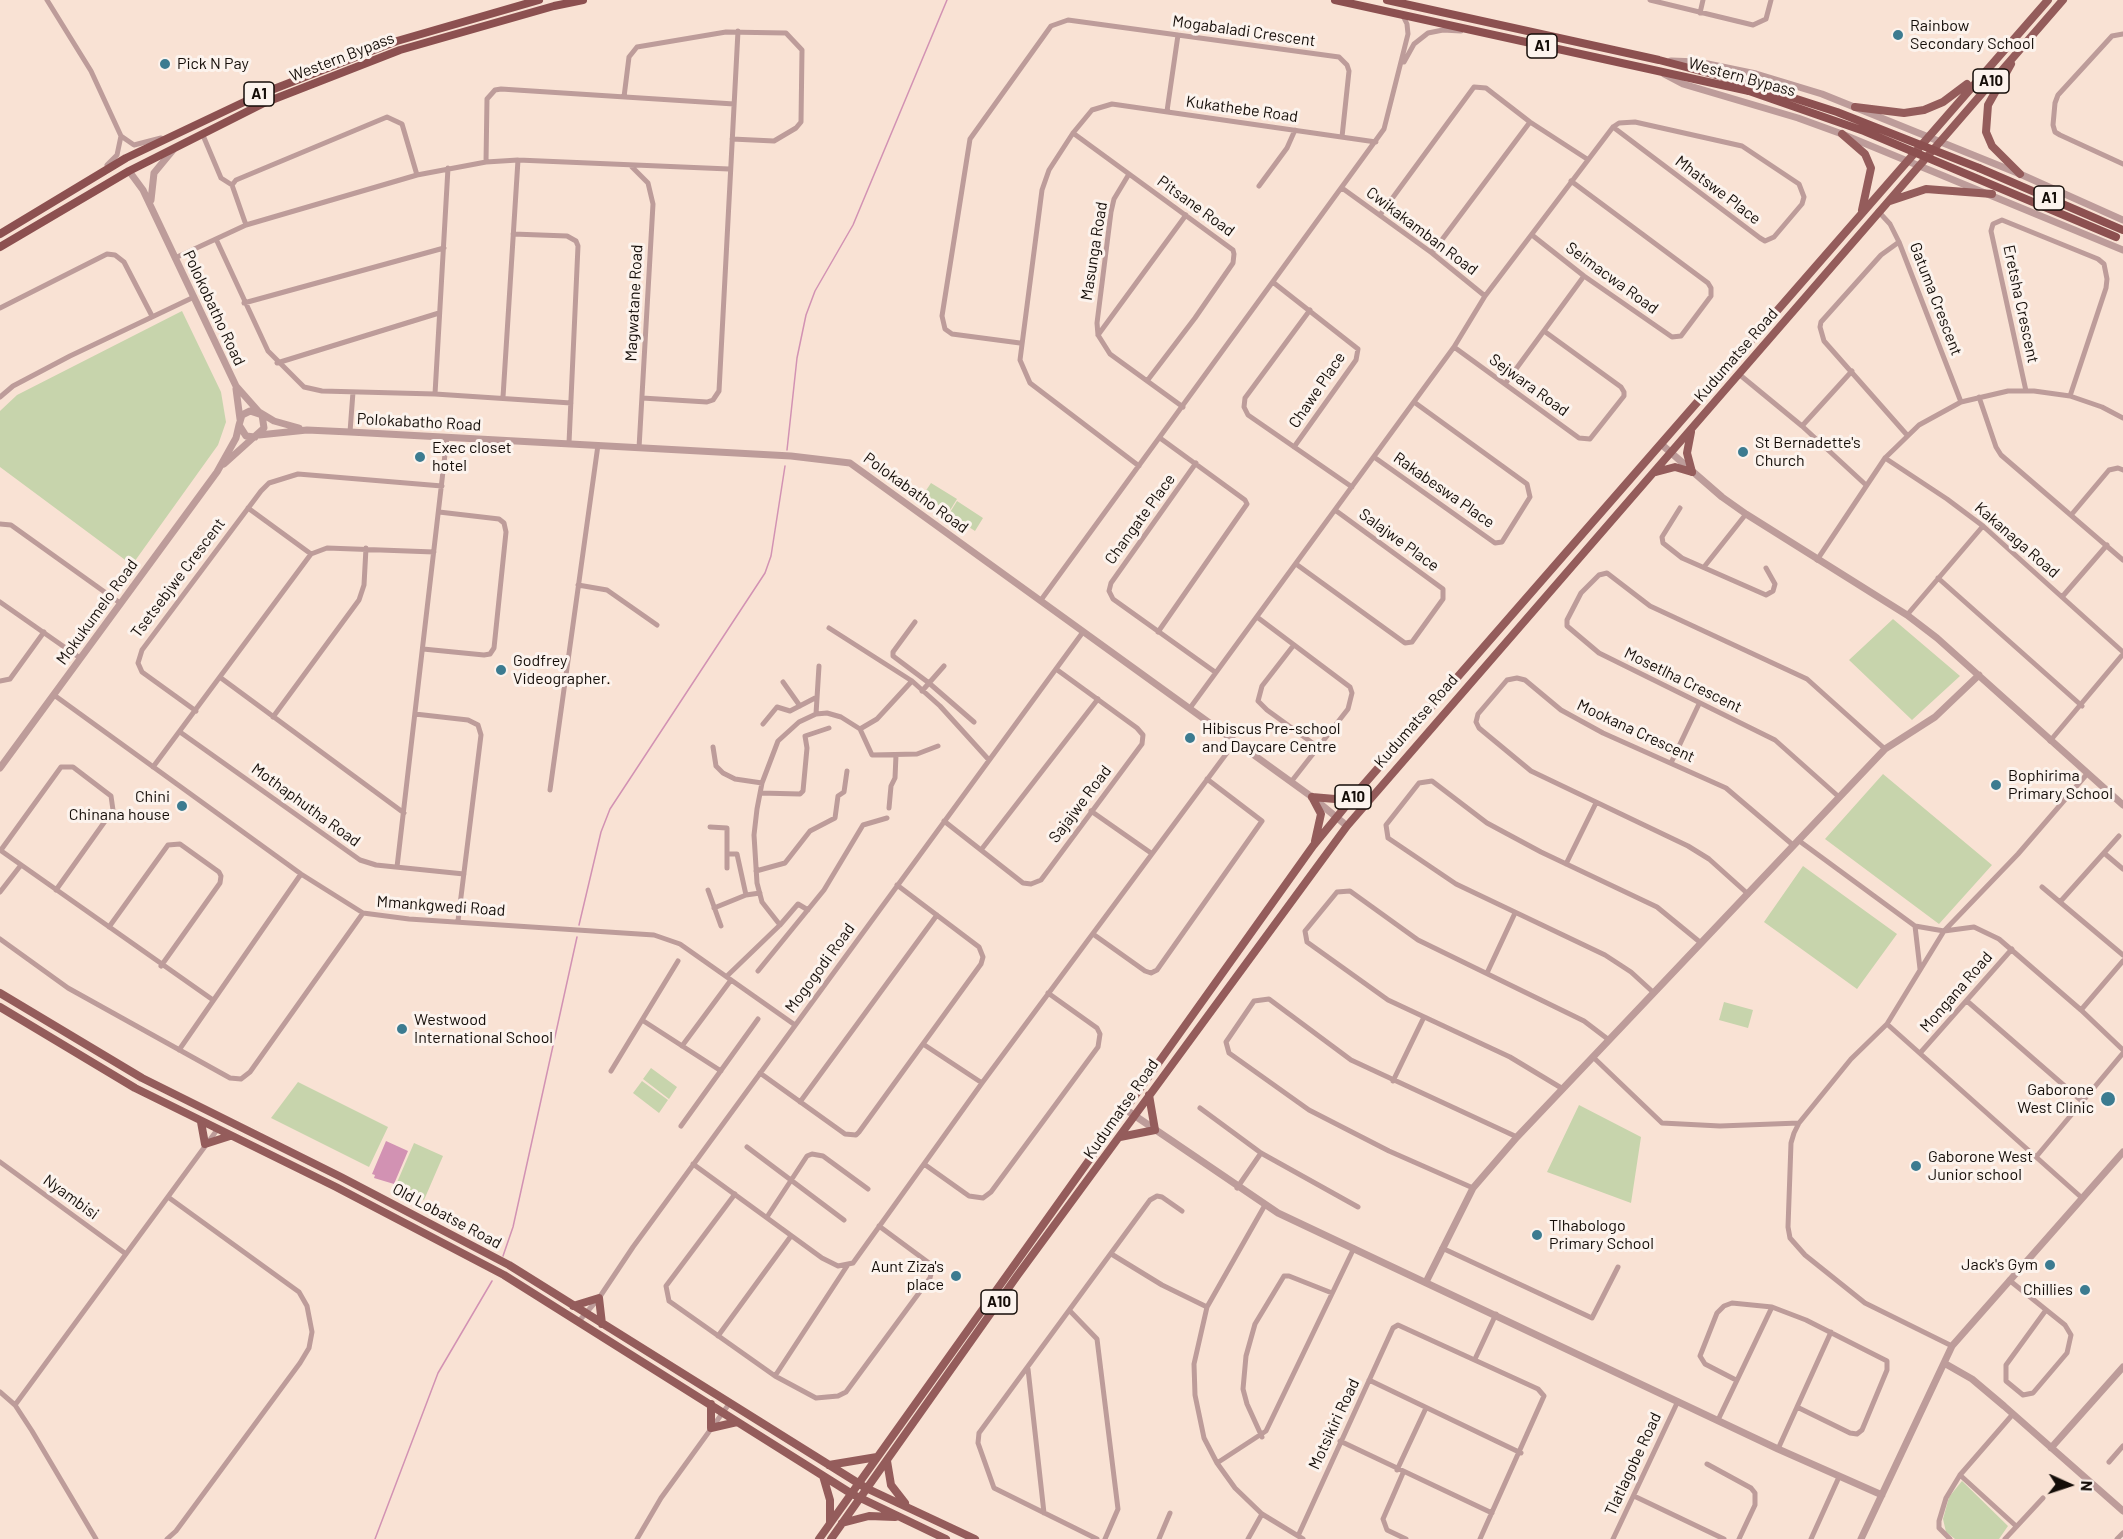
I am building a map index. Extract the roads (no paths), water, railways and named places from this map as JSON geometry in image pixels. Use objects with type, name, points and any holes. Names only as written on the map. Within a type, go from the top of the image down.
[{"type":"highway","name":"Western Bypass","points":[[0,234],[74,188],[176,133],[261,94],[356,56],[538,0]]},
{"type":"highway","name":"Western Bypass","points":[[0,247],[129,171],[264,103],[400,50],[544,8],[583,0]]},
{"type":"highway","name":"Western Bypass","points":[[1335,0],[1472,32],[1749,88],[1864,130],[2121,235]]},
{"type":"highway","name":"Western Bypass","points":[[1387,0],[1659,60],[1837,112],[1979,168],[2121,235]]},
{"type":"main road","name":"Kudumatse Road","points":[[831,1539],[877,1457],[1313,846],[1359,790],[1861,213],[1910,161],[1980,75],[2048,0]]},
{"type":"main road","name":"Kudumatse Road","points":[[862,1486],[887,1461],[1017,1276],[1347,826],[2063,0]]},
{"type":"main road","points":[[2019,50],[1988,105],[1986,132],[1992,146],[2020,174]]},
{"type":"main road","points":[[1855,107],[1904,113],[1924,110],[1943,102],[1980,75]]},
{"type":"main road","points":[[1842,134],[1865,154],[1871,168],[1861,213]]},
{"type":"main road","points":[[1885,203],[1910,192],[1926,189],[1992,194]]},
{"type":"main road","points":[[1651,475],[1675,467],[1692,472],[1688,443],[1694,424]]},
{"type":"main road","points":[[1312,796],[1335,799],[1359,790]]},
{"type":"main road","points":[[1312,796],[1318,806],[1321,822],[1313,846]]},
{"type":"main road","name":"Old Lobatse Road","points":[[0,993],[98,1054],[509,1265],[862,1486],[975,1539]]},
{"type":"main road","name":"Old Lobatse Road","points":[[0,1007],[90,1063],[201,1122],[444,1242],[504,1275],[856,1496],[946,1539]]},
{"type":"main road","points":[[1120,1137],[1155,1130],[1149,1095]]},
{"type":"main road","points":[[215,1115],[217,1130],[237,1126]]},
{"type":"main road","points":[[201,1122],[205,1144],[231,1136]]},
{"type":"main road","points":[[573,1306],[599,1298],[602,1324]]},
{"type":"main road","points":[[711,1404],[711,1428],[738,1422]]},
{"type":"main road","points":[[828,1465],[877,1457]]},
{"type":"main road","points":[[887,1461],[891,1485],[911,1509]]},
{"type":"main road","points":[[823,1476],[830,1500],[830,1523]]},
{"type":"main road","name":"Kudumatse Road","points":[[819,1539],[830,1523],[856,1496]]},
{"type":"main road","points":[[842,1523],[869,1516],[898,1517]]},
{"type":"street","points":[[47,0],[91,71],[121,136],[120,150],[114,160],[74,188]]},
{"type":"street","points":[[1650,0],[1700,13],[1758,24],[1766,19],[1771,0]]},
{"type":"street","points":[[1700,13],[1703,0]]},
{"type":"street","points":[[1041,600],[1376,142],[1387,122],[1399,76],[1408,29],[1401,14]]},
{"type":"street","name":"Mogabaladi Crescent","points":[[1020,343],[951,334],[942,323],[970,139],[1052,26],[1062,20],[1338,57],[1344,61],[1349,71],[1342,137]]},
{"type":"street","points":[[1399,76],[1409,49],[1428,33],[1443,30],[1472,32]]},
{"type":"street","points":[[642,398],[707,402],[717,395],[738,31]]},
{"type":"street","points":[[624,97],[629,57],[637,47],[738,31],[786,33],[802,50],[801,122],[796,128],[774,141],[732,139]]},
{"type":"street","points":[[2123,34],[2112,36],[2058,95],[2053,125],[2060,135],[2123,164]]},
{"type":"street","points":[[1167,111],[1178,35]]},
{"type":"street","points":[[1659,60],[1698,62],[1756,74],[1855,107],[2020,174],[2123,220]]},
{"type":"street","points":[[1656,70],[1683,84],[1798,118],[1842,134],[2123,250]]},
{"type":"street","points":[[1380,215],[1471,88],[1486,88],[1530,122],[1587,159]]},
{"type":"street","points":[[486,162],[487,99],[495,90],[734,104]]},
{"type":"street","name":"Kukathebe Road","points":[[1073,133],[1092,110],[1103,104],[1167,111],[1376,142]]},
{"type":"street","points":[[232,185],[236,180],[387,117],[402,124],[417,175]]},
{"type":"street","points":[[1874,148],[1887,148],[1894,140],[1895,133],[1883,119]]},
{"type":"street","points":[[1432,253],[1530,122]]},
{"type":"street","name":"Mhatswe Place","points":[[1635,122],[1742,146],[1799,184],[1804,197],[1802,204],[1774,237],[1765,241],[1613,127],[1619,123],[1635,122]]},
{"type":"street","points":[[1190,708],[1454,347],[1485,296],[1613,127]]},
{"type":"street","points":[[1259,186],[1287,148],[1295,130]]},
{"type":"street","points":[[121,136],[134,145],[176,133]]},
{"type":"street","points":[[202,133],[220,177],[232,185],[246,225]]},
{"type":"street","points":[[1073,133],[1049,170],[1042,189],[1020,343],[1022,367],[1030,383],[1139,466]]},
{"type":"street","name":"Pitsane Road","points":[[1073,133],[1233,250],[1234,259],[1195,318],[1147,381]]},
{"type":"street","points":[[152,209],[150,190],[153,173],[179,144]]},
{"type":"street","points":[[1954,179],[1949,169],[1951,160],[1957,155],[1968,153]]},
{"type":"street","points":[[176,258],[246,225],[448,168],[518,160],[632,167],[657,164],[729,169]]},
{"type":"street","points":[[503,397],[518,160]]},
{"type":"street","name":"Magwatane Road","points":[[632,167],[648,183],[653,204],[639,447]]},
{"type":"street","points":[[435,394],[448,168]]},
{"type":"street","name":"Polokobatho Road","points":[[129,171],[140,183],[236,386],[259,412]]},
{"type":"street","name":"Masunga Road","points":[[1098,335],[1097,324],[1111,212],[1114,199],[1130,174]]},
{"type":"street","name":"Seimacwa Road","points":[[1532,235],[1584,276],[1668,335],[1678,337],[1711,296],[1711,288],[1571,181]]},
{"type":"street","name":"Cwikakamban Road","points":[[1342,188],[1432,253],[1485,296]]},
{"type":"street","name":"Gatuma Crescent","points":[[1878,211],[1890,224],[1899,242],[1961,402]]},
{"type":"street","points":[[1183,407],[1110,354],[1098,335],[1186,215]]},
{"type":"street","name":"Eretsha Crescent","points":[[2026,391],[1991,231],[1993,224],[2004,219],[2098,259],[2107,272],[2106,288],[2098,316],[2070,396]]},
{"type":"street","points":[[513,234],[567,236],[576,241],[578,246],[569,443]]},
{"type":"street","points":[[216,239],[268,351],[277,363],[303,387],[322,391],[503,397],[571,404]]},
{"type":"street","points":[[1899,242],[1881,255],[1821,322],[1820,327],[1824,341],[1907,435]]},
{"type":"street","points":[[244,303],[444,248]]},
{"type":"street","points":[[0,308],[107,254],[116,255],[124,262],[152,316]]},
{"type":"street","points":[[1505,384],[1584,276]]},
{"type":"street","points":[[1274,283],[1310,310],[1245,398],[1244,407],[1248,415],[1294,447]]},
{"type":"street","points":[[0,397],[13,386],[194,297]]},
{"type":"street","name":"Chawe Place","points":[[1310,310],[1355,344],[1358,354],[1294,447],[1352,487]]},
{"type":"street","points":[[277,363],[439,313]]},
{"type":"street","name":"Sejwara Road","points":[[1454,347],[1579,438],[1590,439],[1624,396],[1624,392],[1621,387],[1544,331]]},
{"type":"street","points":[[1803,426],[1852,371]]},
{"type":"street","points":[[1740,375],[1803,426],[1866,485]]},
{"type":"street","points":[[236,386],[239,422],[243,433],[257,436],[307,430]]},
{"type":"street","points":[[1817,560],[1885,458],[1907,435],[1935,415],[1961,402],[1979,397],[2026,391],[2070,396],[2102,407],[2123,418]]},
{"type":"street","points":[[350,432],[353,392]]},
{"type":"street","points":[[1979,397],[1996,447],[2001,454],[2123,560]]},
{"type":"street","name":"Rakabeswa Place","points":[[1374,458],[1495,543],[1499,543],[1530,497],[1527,484],[1414,402]]},
{"type":"street","points":[[217,472],[236,438],[239,422],[250,411],[259,412],[274,421],[307,430]]},
{"type":"street","points":[[217,472],[257,436],[265,424],[259,412]]},
{"type":"street","name":"Polokabatho Road","points":[[307,430],[639,447],[820,458],[850,463],[1312,796],[1347,826]]},
{"type":"street","points":[[397,867],[447,437]]},
{"type":"street","points":[[1160,438],[1245,500],[1246,508],[1158,632],[1215,672]]},
{"type":"street","points":[[1661,444],[1692,472],[1746,514],[1907,615],[1979,675],[2123,805]]},
{"type":"street","points":[[550,790],[598,445]]},
{"type":"street","name":"Kakanaga Road","points":[[1885,458],[1983,526],[2123,653]]},
{"type":"street","name":"Changate Place","points":[[1158,632],[1113,599],[1109,591],[1111,582],[1196,464]]},
{"type":"street","points":[[2072,514],[2109,470],[2120,469]]},
{"type":"street","name":"Mokukumelo Road","points":[[0,768],[217,472]]},
{"type":"street","points":[[310,554],[248,508],[269,483],[298,474],[442,486]]},
{"type":"street","name":"Tsetsebjwe Crescent","points":[[196,711],[142,672],[138,663],[142,650],[248,508]]},
{"type":"street","points":[[1680,508],[1664,529],[1662,537],[1663,543],[1682,558],[1767,595],[1773,591],[1775,584],[1766,568]]},
{"type":"street","name":"Salajwe Place","points":[[1296,564],[1405,643],[1409,643],[1443,599],[1443,589],[1335,510]]},
{"type":"street","points":[[423,649],[484,655],[490,654],[494,648],[504,524],[499,519],[440,512]]},
{"type":"street","points":[[1704,567],[1746,514]]},
{"type":"street","points":[[0,524],[11,525],[120,603]]},
{"type":"street","points":[[1907,615],[1983,526]]},
{"type":"street","points":[[2062,597],[2106,545]]},
{"type":"street","points":[[153,767],[221,678],[310,554],[327,548],[434,552]]},
{"type":"street","points":[[273,717],[359,600],[364,585],[366,548]]},
{"type":"street","name":"Mosetlha Crescent","points":[[1839,797],[1775,740],[1599,653],[1567,626],[1567,620],[1581,593],[1603,573],[1650,606],[1807,679],[1885,749]]},
{"type":"street","points":[[1938,578],[2082,706]]},
{"type":"street","points":[[578,585],[607,590],[657,625]]},
{"type":"street","points":[[0,602],[80,658]]},
{"type":"street","points":[[1257,618],[1350,687],[1353,698],[1348,709],[1290,782]]},
{"type":"street","points":[[915,622],[895,649],[893,656],[929,683],[974,722]]},
{"type":"street","points":[[829,628],[912,681],[989,760]]},
{"type":"street","points":[[0,681],[10,679],[44,632]]},
{"type":"street","name":"Mogogodi Road","points":[[579,1321],[599,1298],[693,1164],[1083,632]]},
{"type":"street","points":[[1293,646],[1262,686],[1258,701],[1318,747]]},
{"type":"street","points":[[2050,741],[2082,706],[2123,653]]},
{"type":"street","points":[[816,714],[819,666]]},
{"type":"street","points":[[922,691],[944,666]]},
{"type":"street","name":"Sajajwe Road","points":[[944,821],[1023,883],[1031,884],[1041,880],[1142,744],[1143,735],[1137,728],[1056,669]]},
{"type":"street","points":[[1426,1281],[1473,1188],[1517,1137],[1885,749],[1935,717],[1979,675]]},
{"type":"street","points":[[221,678],[404,813]]},
{"type":"street","name":"Mookana Crescent","points":[[1596,803],[1531,771],[1479,728],[1476,722],[1478,714],[1507,680],[1517,678],[1525,680],[1561,710],[1603,733],[1726,788],[1795,843],[1915,926]]},
{"type":"street","points":[[860,729],[877,719],[912,681]]},
{"type":"street","points":[[783,682],[800,706]]},
{"type":"street","name":"Mmankgwedi Road","points":[[54,695],[301,874],[363,913],[654,934],[680,944],[795,1025]]},
{"type":"street","points":[[763,724],[777,707],[790,711],[817,697]]},
{"type":"street","points":[[981,850],[1098,699]]},
{"type":"street","points":[[1671,763],[1700,704]]},
{"type":"street","points":[[415,714],[468,720],[478,725],[482,735],[458,921]]},
{"type":"street","points":[[780,925],[762,902],[756,871],[754,835],[762,783],[778,741],[799,722],[816,714],[841,717],[860,729],[872,755],[917,754],[938,746]]},
{"type":"street","points":[[760,793],[800,794],[803,791],[807,748],[805,736],[829,728]]},
{"type":"street","name":"Mothaphutha Road","points":[[180,732],[360,860],[397,867],[464,874]]},
{"type":"street","points":[[775,1376],[847,1266],[859,1258],[879,1226],[981,1083],[1235,742]]},
{"type":"street","points":[[713,747],[716,766],[723,773],[735,779],[762,783]]},
{"type":"street","points":[[889,808],[891,786],[895,778],[896,755]]},
{"type":"street","points":[[56,891],[113,810],[111,796],[73,767],[60,767],[0,850],[56,891],[109,927],[161,966],[213,1000]]},
{"type":"street","points":[[756,871],[785,863],[810,831],[835,818],[838,796],[844,792],[847,771]]},
{"type":"street","points":[[1952,1346],[1865,1303],[1793,1243],[1788,1227],[1791,1143],[1799,1124],[1851,1059],[1887,1024],[1944,931],[2018,854],[2087,774]]},
{"type":"street","points":[[1093,934],[1145,971],[1151,973],[1157,970],[1262,821],[1207,779]]},
{"type":"street","points":[[1654,993],[1631,972],[1605,955],[1456,885],[1388,838],[1386,825],[1419,783],[1432,781],[1486,823],[1657,907],[1701,944]]},
{"type":"street","points":[[1566,864],[1596,803],[1688,846],[1709,859],[1748,894]]},
{"type":"street","points":[[1091,812],[1151,853]]},
{"type":"street","points":[[758,972],[808,910],[857,838],[863,825],[887,818]]},
{"type":"street","points":[[710,826],[727,828],[727,868]]},
{"type":"street","points":[[2060,902],[2119,836]]},
{"type":"street","points":[[109,927],[168,845],[180,844],[219,872],[220,883],[161,966]]},
{"type":"street","points":[[2104,853],[2123,869]]},
{"type":"street","points":[[727,854],[737,854],[746,895]]},
{"type":"street","points":[[0,892],[21,865]]},
{"type":"street","points":[[179,1050],[301,874]]},
{"type":"street","points":[[760,1073],[845,1134],[856,1135],[923,1044],[981,964],[983,957],[979,947],[897,885]]},
{"type":"street","points":[[2042,887],[2123,955]]},
{"type":"street","points":[[708,890],[721,926]]},
{"type":"street","points":[[1563,1089],[1510,1057],[1388,1000],[1307,942],[1304,937],[1305,931],[1337,892],[1350,891],[1418,940],[1584,1021],[1609,1040]]},
{"type":"street","points":[[714,908],[746,895],[760,893]]},
{"type":"street","points":[[682,1046],[729,978],[798,904],[808,910]]},
{"type":"street","points":[[0,939],[68,988],[230,1078],[241,1079],[250,1072],[363,913]]},
{"type":"street","points":[[1487,973],[1515,913]]},
{"type":"street","points":[[800,1102],[937,915]]},
{"type":"street","points":[[1920,969],[1915,926],[1944,931],[1974,927],[1982,929],[2012,949],[2082,1010],[2123,1052],[2036,1157]]},
{"type":"street","name":"Mongana Road","points":[[1921,1052],[2012,949]]},
{"type":"street","points":[[611,1071],[678,961]]},
{"type":"street","points":[[2082,1010],[2123,961]]},
{"type":"street","points":[[924,1164],[969,1196],[983,1198],[991,1192],[1098,1047],[1100,1034],[1097,1028],[1048,993]]},
{"type":"street","points":[[1473,1188],[1389,1151],[1309,1110],[1229,1053],[1226,1042],[1254,1001],[1263,998],[1351,1060],[1517,1137]]},
{"type":"street","points":[[1967,1001],[2083,1102]]},
{"type":"street","points":[[1393,1081],[1424,1017]]},
{"type":"street","points":[[681,1126],[758,1019]]},
{"type":"street","points":[[642,1020],[721,1071]]},
{"type":"street","points":[[1887,1024],[2082,1198]]},
{"type":"street","points":[[923,1044],[981,1083]]},
{"type":"street","points":[[1593,1057],[1662,1123],[1720,1126],[1799,1124]]},
{"type":"street","points":[[1200,1108],[1261,1154],[1358,1207]]},
{"type":"street","points":[[1125,1109],[1237,1188],[1265,1205],[1778,1449],[1882,1495]]},
{"type":"street","points":[[15,1406],[217,1130]]},
{"type":"street","points":[[747,1147],[844,1220]]},
{"type":"street","points":[[1861,1539],[1952,1346],[2123,1152]]},
{"type":"street","points":[[767,1217],[807,1156],[817,1154],[868,1189]]},
{"type":"street","points":[[1237,1188],[1261,1154]]},
{"type":"street","name":"Nyambisi","points":[[0,1162],[126,1254]]},
{"type":"street","points":[[693,1164],[822,1258],[838,1266],[847,1266]]},
{"type":"street","points":[[735,1194],[666,1286],[669,1301],[775,1376],[816,1398],[838,1396],[846,1392],[930,1278],[932,1270],[929,1263],[879,1226]]},
{"type":"street","points":[[1097,1539],[994,1488],[978,1443],[979,1433],[1113,1255],[1150,1200],[1156,1196],[1162,1197],[1182,1211]]},
{"type":"street","points":[[167,1539],[176,1531],[300,1363],[309,1348],[312,1332],[307,1306],[299,1292],[168,1197]]},
{"type":"street","points":[[1265,1205],[1207,1307],[1194,1364],[1195,1395],[1204,1438],[1217,1463],[1246,1501],[1300,1538]]},
{"type":"street","points":[[718,1336],[791,1236]]},
{"type":"street","points":[[1217,1463],[1262,1437],[1270,1425],[1353,1248]]},
{"type":"street","points":[[1442,1248],[1592,1318],[1618,1267]]},
{"type":"street","points":[[1113,1255],[1162,1285],[1207,1307]]},
{"type":"street","points":[[1262,1437],[1247,1404],[1243,1389],[1246,1356],[1255,1324],[1284,1276],[1332,1293]]},
{"type":"street","points":[[2009,1280],[2046,1310],[2069,1330],[2072,1335],[2070,1348],[2032,1393],[2023,1395],[2006,1381],[2006,1365],[2046,1310]]},
{"type":"street","points":[[1736,1380],[1705,1364],[1700,1356],[1717,1313],[1732,1304],[1772,1307],[1831,1332],[1885,1359],[1887,1364],[1862,1430],[1857,1434],[1850,1433],[1797,1407]]},
{"type":"street","points":[[1718,1420],[1772,1307]]},
{"type":"street","points":[[1070,1311],[1097,1339],[1118,1509],[1105,1539]]},
{"type":"street","points":[[1480,1539],[1543,1404],[1542,1392],[1475,1359],[1496,1314]]},
{"type":"street","name":"Motsikiri Road","points":[[1300,1538],[1393,1328],[1398,1325],[1475,1359]]},
{"type":"street","points":[[1778,1449],[1831,1332]]},
{"type":"street","points":[[1944,1363],[1972,1379],[2123,1511]]},
{"type":"street","points":[[2051,1448],[2123,1367]]},
{"type":"street","points":[[1028,1368],[1044,1514]]},
{"type":"street","points":[[1369,1380],[1521,1453]]},
{"type":"street","points":[[0,1392],[15,1406],[96,1539]]},
{"type":"street","name":"Tlatlagobe Road","points":[[1613,1539],[1678,1401]]},
{"type":"street","points":[[638,1539],[661,1498],[729,1404]]},
{"type":"street","points":[[1406,1539],[1387,1530],[1383,1519],[1426,1408]]},
{"type":"street","points":[[1950,1539],[1940,1527],[1939,1521],[1946,1498],[1960,1475],[2013,1414]]},
{"type":"street","points":[[1341,1441],[1400,1472],[1492,1513]]},
{"type":"street","points":[[2109,1461],[2123,1446]]},
{"type":"street","points":[[1707,1464],[1751,1488],[1755,1493],[1755,1505],[1739,1539]]},
{"type":"street","points":[[1960,1475],[2016,1526]]},
{"type":"street","points":[[1811,1539],[1839,1477]]},
{"type":"street","points":[[1634,1496],[1724,1539]]},
{"type":"street","points":[[2005,1539],[2043,1498]]},
{"type":"street","points":[[1159,1539],[1170,1513]]},
{"type":"street","points":[[1248,1539],[1262,1514]]},
{"type":"street","points":[[2117,1539],[2123,1533]]},
{"type":"waterway","points":[[787,450],[797,358],[806,315],[815,291],[853,225],[947,0]]},
{"type":"waterway","points":[[579,925],[601,832],[610,809],[765,573],[771,556],[785,466]]},
{"type":"waterway","points":[[503,1256],[513,1227],[577,937]]},
{"type":"waterway","points":[[375,1539],[438,1373],[492,1281]]},
{"type":"place","name":"Rainbow Secondary School","points":[[1898,35]]},
{"type":"place","name":"Pick N Pay","points":[[165,64]]},
{"type":"place","name":"St Bernadette's Church","points":[[1743,452]]},
{"type":"place","name":"Exec closet hotel","points":[[420,457]]},
{"type":"place","name":"Godfrey Videographer.","points":[[501,670]]},
{"type":"place","name":"Hibiscus Pre-school and Daycare Centre","points":[[1190,738]]},
{"type":"place","name":"Bophirima Primary School","points":[[1996,785]]},
{"type":"place","name":"Chini Chinana house","points":[[182,806]]},
{"type":"place","name":"Westwood International School","points":[[402,1029]]},
{"type":"place","name":"Gaborone West Clinic","points":[[2108,1099]]},
{"type":"place","name":"Gaborone West Junior school","points":[[1916,1166]]},
{"type":"place","name":"Tlhabologo Primary School","points":[[1537,1235]]},
{"type":"place","name":"Jack's Gym","points":[[2050,1265]]},
{"type":"place","name":"Aunt Ziza's place","points":[[956,1276]]},
{"type":"place","name":"Chillies","points":[[2085,1290]]}]
